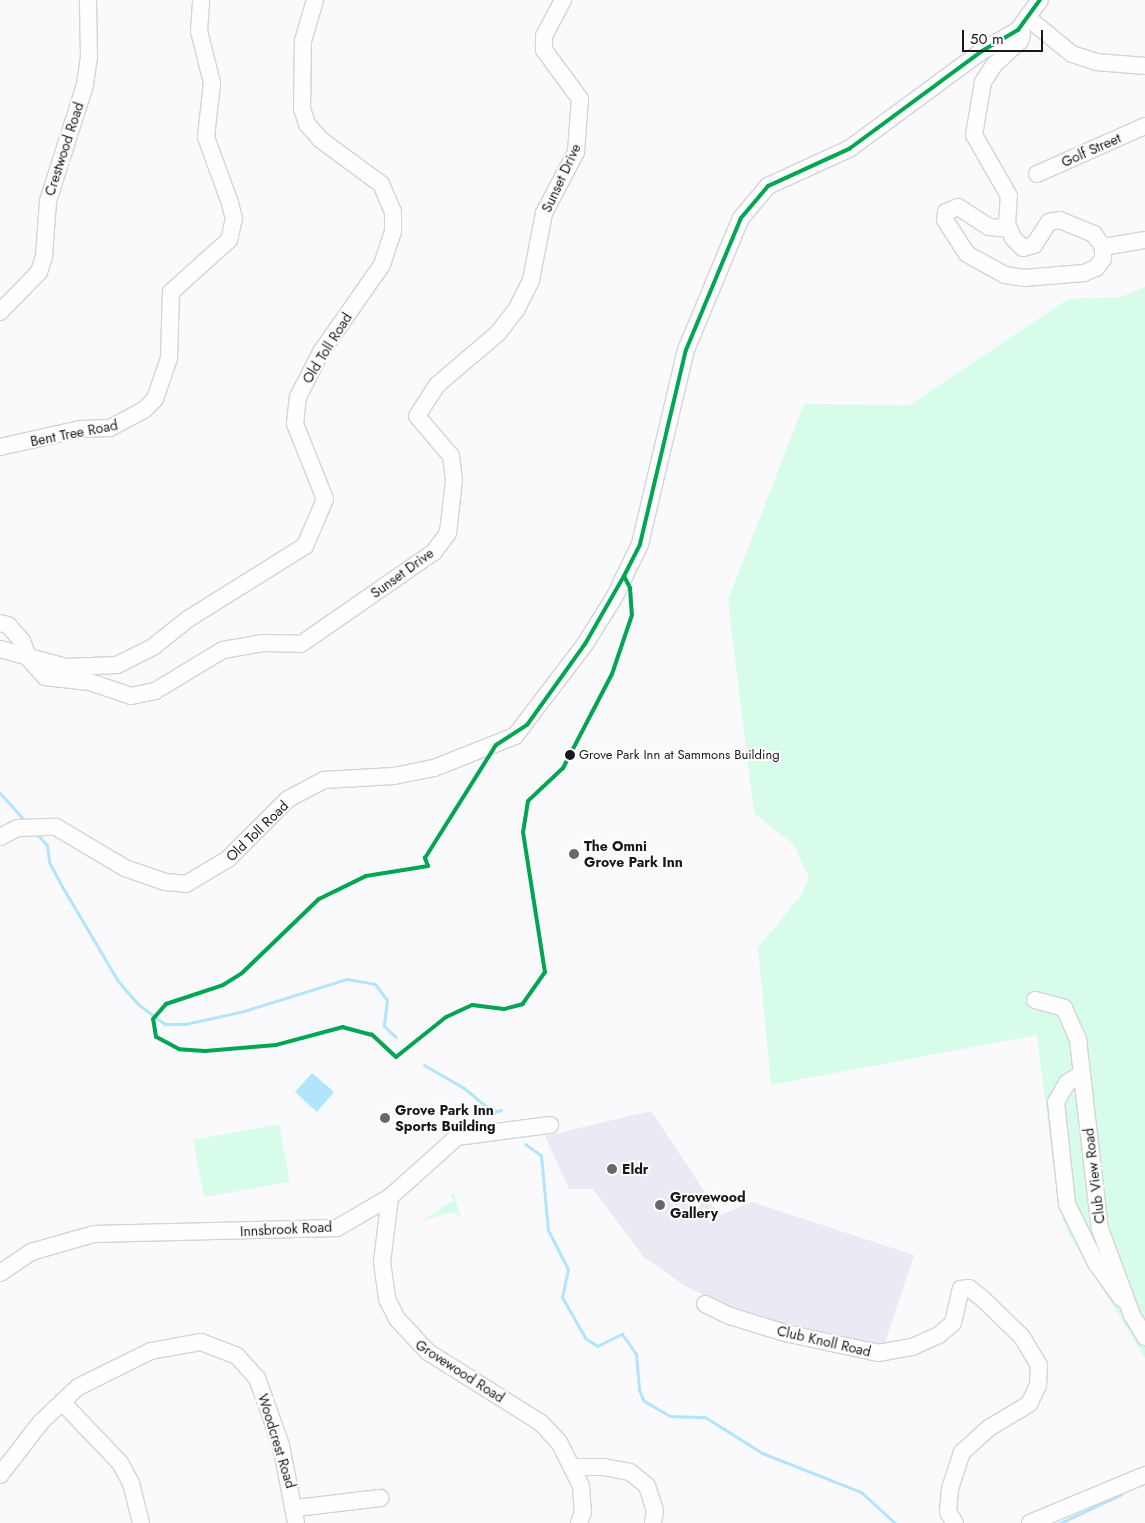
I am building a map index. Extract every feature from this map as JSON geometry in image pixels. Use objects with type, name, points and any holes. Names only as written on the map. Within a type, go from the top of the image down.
[{"type":"street","name":"Crestwood Road","points":[[0,312],[39,272],[44,257],[48,201],[85,85],[89,57],[88,0]]},
{"type":"street","name":"Bent Tree Road","points":[[0,447],[80,429],[110,428],[144,410],[155,399],[169,358],[171,292],[230,240],[234,219],[206,137],[212,83],[199,31],[201,0]]},
{"type":"street","name":"Old Toll Road","points":[[0,649],[29,659],[66,667],[117,665],[153,647],[196,614],[305,546],[325,499],[295,424],[298,397],[322,352],[382,265],[393,232],[393,212],[381,184],[321,140],[308,124],[302,109],[303,41],[315,0]]},
{"type":"street","name":"Sunset Drive","points":[[0,622],[8,625],[22,641],[29,659],[45,677],[90,682],[131,696],[155,691],[223,650],[262,644],[301,644],[434,552],[448,533],[454,480],[451,456],[417,416],[437,385],[498,332],[516,310],[531,280],[544,212],[576,152],[580,99],[544,50],[544,36],[563,0]]},
{"type":"street","points":[[1007,223],[1001,228],[989,227],[958,207],[946,212],[945,220],[967,254],[1005,274],[1024,278],[1084,273],[1096,268],[1103,258],[1103,246],[1094,234],[1060,220],[1049,222],[1034,245],[1023,248],[1013,238],[1007,223],[1010,196],[974,135],[983,82],[994,65],[1020,41],[1023,24],[1040,0]]},
{"type":"street","name":"Old Toll Road","points":[[0,837],[18,828],[37,825],[56,827],[125,868],[166,882],[186,884],[228,859],[288,799],[324,780],[394,776],[426,770],[496,746],[527,724],[614,598],[640,544],[686,350],[741,218],[768,186],[849,149],[982,51],[1023,24]]},
{"type":"street","points":[[1023,24],[1072,54],[1096,62],[1145,66]]},
{"type":"street","name":"Golf Street","points":[[1037,174],[1145,126]]},
{"type":"street","points":[[1103,246],[1145,240]]},
{"type":"street","name":"Club View Road","points":[[1035,1000],[1064,1008],[1078,1040],[1100,1229],[1128,1304],[1145,1337]]},
{"type":"street","name":"Club View Road","points":[[1081,1074],[1067,1083],[1056,1102],[1067,1204],[1096,1264],[1128,1304]]},
{"type":"street","name":"Innsbrook Road","points":[[0,1273],[31,1252],[94,1234],[337,1228],[390,1197],[458,1138],[550,1126]]},
{"type":"street","name":"Grovewood Road","points":[[390,1197],[382,1262],[387,1299],[397,1319],[409,1337],[428,1352],[541,1423],[559,1442],[581,1486],[583,1512],[579,1523]]},
{"type":"street","name":"Club Knoll Road","points":[[705,1304],[730,1316],[785,1333],[878,1353],[912,1347],[940,1335],[953,1323],[960,1289],[969,1288],[982,1298],[1022,1337],[1039,1365],[1038,1385],[1029,1404],[989,1428],[962,1452],[950,1488],[948,1512],[955,1523]]},
{"type":"street","name":"Woodcrest Road","points":[[0,1475],[35,1428],[62,1402],[99,1374],[152,1350],[200,1342],[218,1347],[236,1356],[257,1378],[281,1445],[296,1516]]},
{"type":"street","points":[[62,1402],[120,1463],[131,1483],[141,1523]]},
{"type":"street","points":[[573,1467],[604,1467],[630,1472],[648,1486],[655,1510],[652,1523]]},
{"type":"street","points":[[1030,1523],[1145,1475]]},
{"type":"street","points":[[296,1516],[380,1498]]},
{"type":"shaded area","points":[[651,1111],[720,1215],[752,1202],[914,1255],[883,1348],[849,1344],[729,1307],[685,1286],[644,1257],[593,1189],[569,1189],[545,1136]]},
{"type":"green space","points":[[1145,287],[1145,1358],[1066,1230],[1057,1197],[1037,1035],[771,1085],[758,948],[801,895],[809,878],[794,845],[754,813],[728,600],[804,404],[910,405],[1068,299],[1121,297]]},
{"type":"green space","points":[[279,1124],[290,1182],[204,1197],[193,1140]]},
{"type":"green space","points":[[454,1193],[461,1218],[454,1212],[423,1220],[454,1200],[450,1195]]},
{"type":"water","points":[[312,1073],[334,1092],[317,1112],[295,1092]]},
{"type":"waterway","points":[[0,793],[26,822]]},
{"type":"waterway","points":[[37,834],[47,845],[49,862],[118,981],[138,1004],[165,1024],[185,1024],[244,1011],[347,979],[375,984],[387,1000],[384,1026],[396,1037]]},
{"type":"waterway","points":[[424,1065],[464,1088],[493,1112],[501,1110]]},
{"type":"waterway","points":[[525,1144],[541,1155],[548,1230],[568,1269],[562,1297],[586,1339],[597,1346],[622,1334],[636,1354],[639,1390],[644,1401],[670,1416],[705,1417],[762,1453],[861,1492],[895,1523]]},
{"type":"waterway","points":[[1060,1523],[1122,1494]]},
{"type":"transit line","points":[[624,576],[640,544],[686,350],[741,218],[768,186],[849,149],[982,51],[1018,30],[1040,0]]},
{"type":"transit line","points":[[624,576],[630,588],[632,615],[612,674],[563,768],[528,801],[523,832],[545,972],[523,1004],[504,1009],[472,1005],[446,1017],[396,1057],[372,1035],[343,1027],[276,1045],[205,1051],[179,1049],[156,1037],[153,1019],[166,1004],[223,985],[242,973],[319,899],[366,876],[428,866],[425,858],[496,745],[527,725],[585,644],[624,576]]},
{"type":"place","name":"Grove Park Inn at Sammons Building","points":[[570,755]]},
{"type":"place","name":"The Omni Grove Park Inn","points":[[574,854]]},
{"type":"place","name":"Grove Park Inn Sports Building","points":[[385,1118]]},
{"type":"place","name":"Eldr","points":[[612,1169]]},
{"type":"place","name":"Grovewood Gallery","points":[[660,1205]]}]
